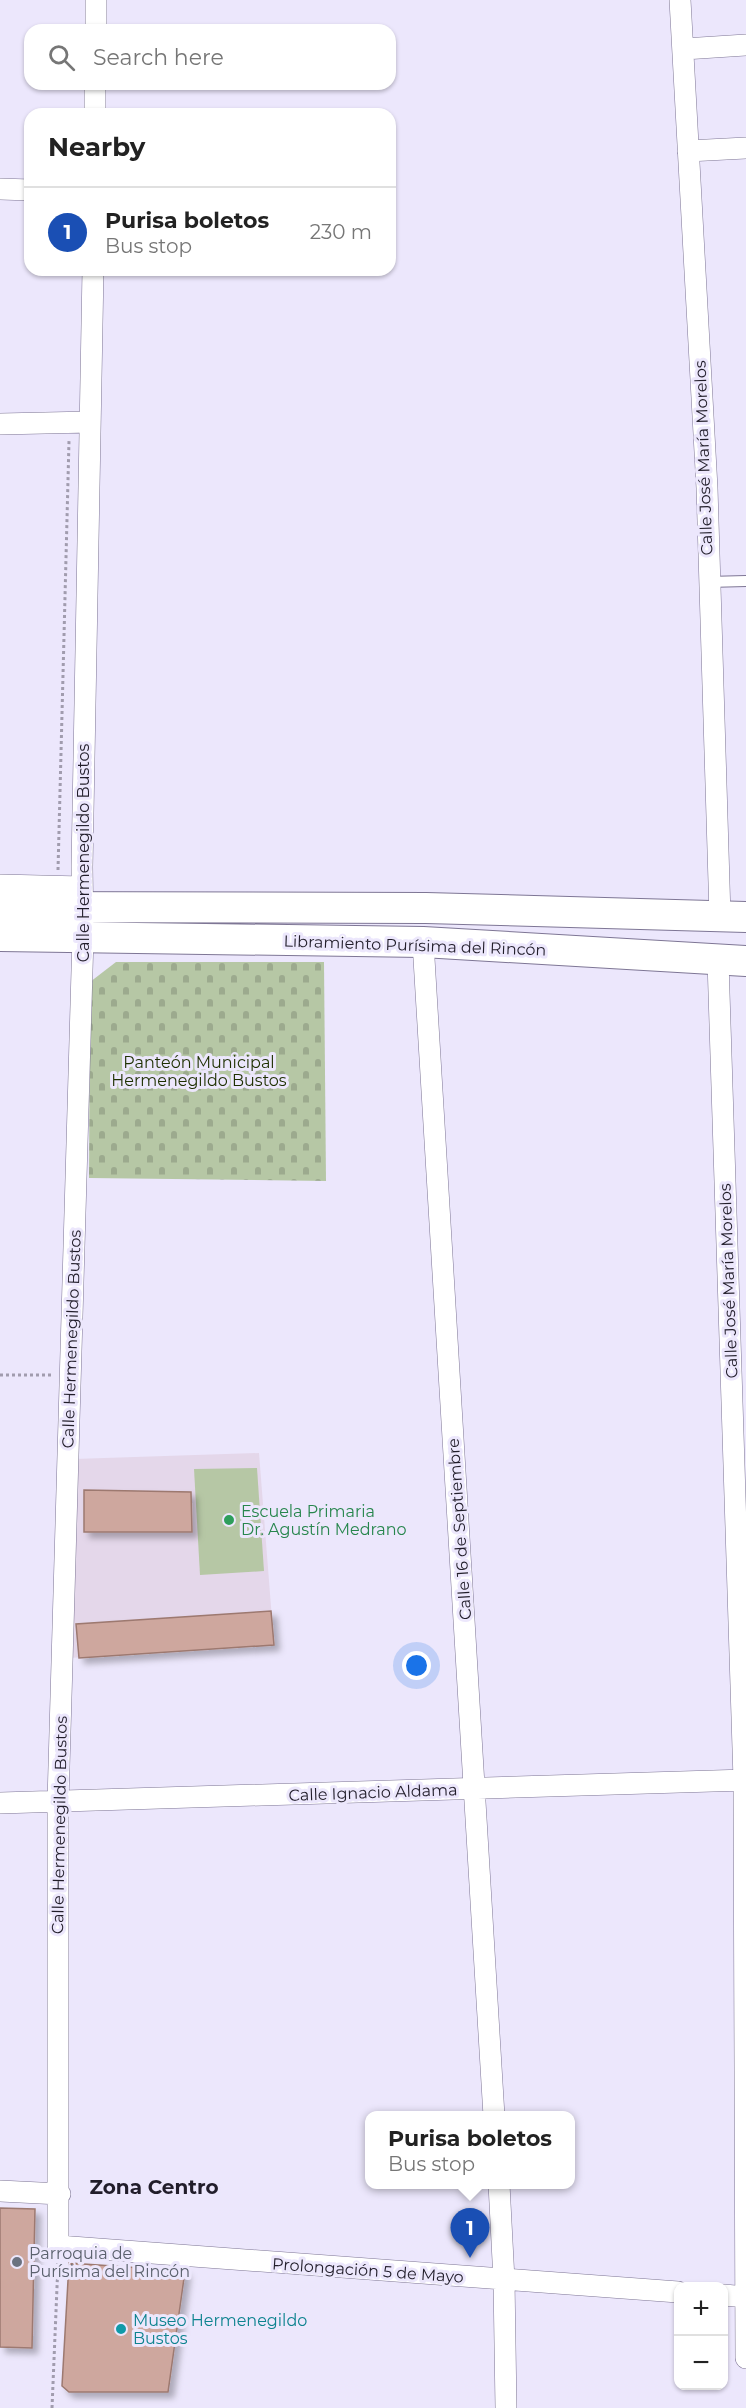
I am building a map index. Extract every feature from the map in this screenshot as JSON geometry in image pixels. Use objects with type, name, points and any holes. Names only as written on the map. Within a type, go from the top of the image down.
[{"type":"main road","name":"Libramiento Purísima del Rincón","points":[[0,908],[83,896],[733,917]]},
{"type":"main road","name":"Libramiento Purísima del Rincón","points":[[0,936],[423,942],[732,961]]},
{"type":"street","points":[[96,0],[96,24]]},
{"type":"street","name":"Calle José María Morelos","points":[[680,0],[707,488],[708,582],[733,917]]},
{"type":"street","points":[[684,49],[746,45]]},
{"type":"street","points":[[95,90],[95,108]]},
{"type":"street","points":[[688,152],[746,148]]},
{"type":"street","points":[[0,189],[24,190]]},
{"type":"street","name":"Calle Hermenegildo Bustos","points":[[58,2246],[60,2194],[58,1801],[83,936],[79,421],[92,276]]},
{"type":"street","points":[[0,424],[79,421]]},
{"type":"street","points":[[0,885],[58,886],[83,896]]},
{"type":"street","name":"Calle 16 de Septiembre","points":[[423,942],[494,2111]]},
{"type":"street","name":"Calle José María Morelos","points":[[732,961],[745,1780],[746,2358]]},
{"type":"street","name":"Calle Ignacio Aldama","points":[[0,1803],[745,1780]]},
{"type":"street","points":[[499,2189],[504,2280],[506,2408]]},
{"type":"street","points":[[0,2191],[60,2194]]},
{"type":"street","name":"Prolongación 5 de Mayo","points":[[58,2246],[674,2292]]},
{"type":"street","points":[[728,2295],[745,2297]]},
{"type":"lane","points":[[708,582],[746,581]]},
{"type":"path","name":"Calle Hermenegildo Bustos","points":[[58,886],[79,421]]},
{"type":"path","points":[[0,1375],[70,1375]]},
{"type":"path","points":[[52,2408],[58,2246]]},
{"type":"shaded area","name":"Escuela Primaria Dr. Agustín Medrano","points":[[259,1453],[274,1645],[69,1658],[74,1459]]},
{"type":"green space","name":"Panteón Municipal Hermenegildo Bustos","points":[[116,962],[324,962],[326,1181],[89,1178],[90,982]]},
{"type":"green space","name":"Escuela Primaria Dr. Agustín Medrano","points":[[257,1468],[264,1571],[200,1575],[194,1469]]},
{"type":"building","name":"Escuela Primaria Dr. Agustín Medrano","points":[[84,1490],[191,1492],[192,1532],[84,1532]]},
{"type":"building","points":[[271,1611],[274,1645],[79,1658],[76,1624]]},
{"type":"building","name":"Parroquia de Purísima del Rincón","points":[[0,2208],[35,2209],[32,2348],[0,2347]]},
{"type":"building","name":"Museo Hermenegildo Bustos","points":[[69,2263],[185,2271],[168,2392],[69,2392],[62,2386]]},
{"type":"place","name":"Escuela Primaria Dr. Agustín Medrano","points":[[229,1520]]},
{"type":"place","name":"Purisa boletos","points":[[470,2258]]},
{"type":"place","name":"Parroquia de Purísima del Rincón","points":[[17,2262]]},
{"type":"place","name":"Museo Hermenegildo Bustos","points":[[121,2329]]},
{"type":"district","name":"Zona Centro","points":[[154,2187]]}]
